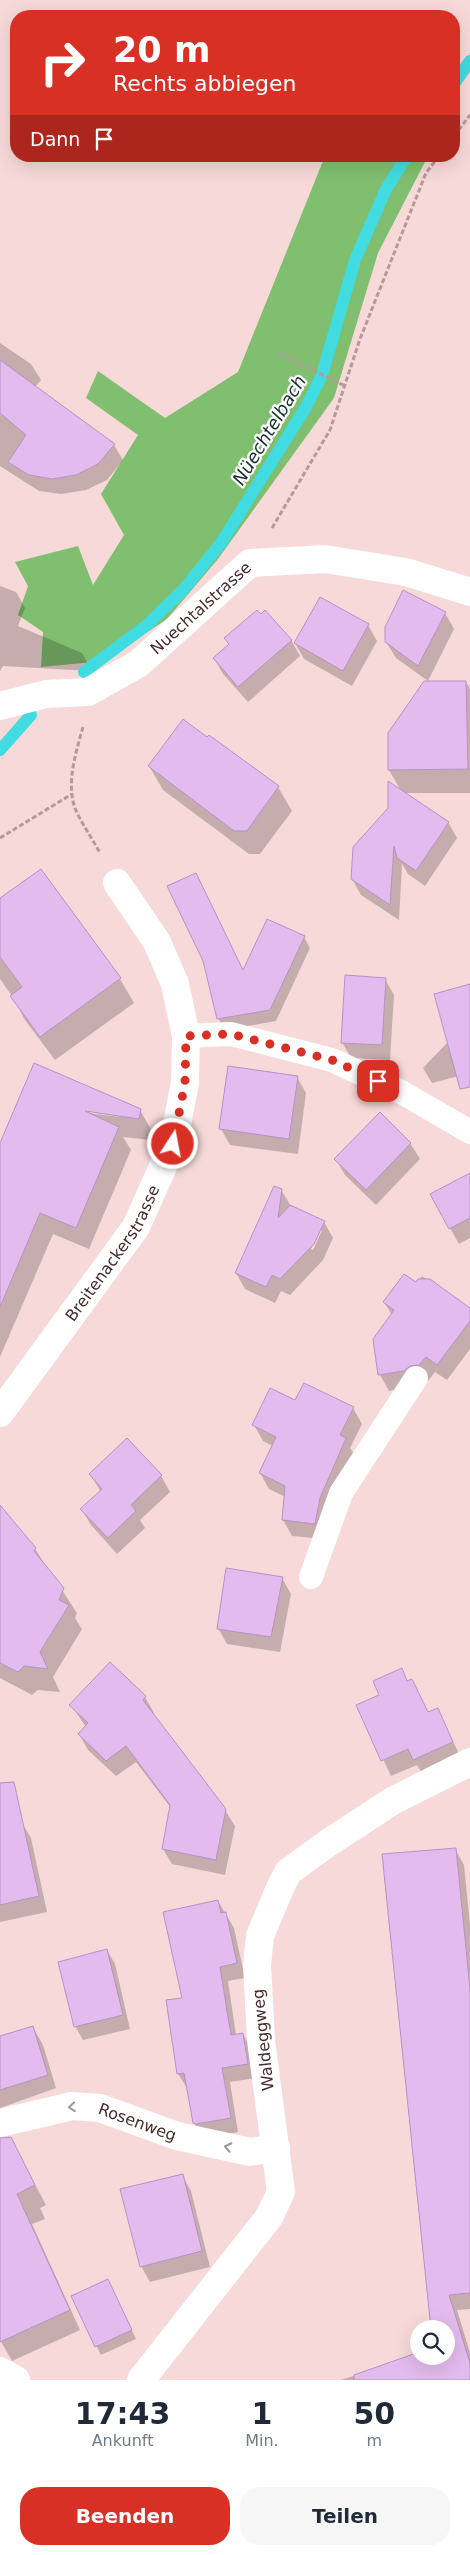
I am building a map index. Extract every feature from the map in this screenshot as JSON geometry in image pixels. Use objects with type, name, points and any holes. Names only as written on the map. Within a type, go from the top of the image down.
[{"type":"street","name":"Nuechtalstrasse","points":[[0,706],[46,694],[88,692],[138,664],[250,563],[325,558],[406,572],[470,592]]},
{"type":"street","name":"Breitenackerstrasse","points":[[0,1413],[136,1227],[173,1144],[185,1083],[186,1036],[175,984],[157,942],[117,883]]},
{"type":"street","name":"Waldeggweg","points":[[141,2380],[269,2217],[281,2192],[260,2040],[256,1965],[260,1936],[288,1872],[394,1800],[470,1762]]},
{"type":"street","name":"Rosenweg","points":[[0,2123],[72,2106],[91,2107],[123,2116],[177,2136],[250,2152],[276,2148]]},
{"type":"street","points":[[0,2370],[16,2380]]},
{"type":"lane","points":[[186,1036],[231,1034],[332,1060],[403,1093],[470,1132]]},
{"type":"lane","points":[[311,1577],[341,1493],[416,1378]]},
{"type":"path","points":[[460,128],[470,115]]},
{"type":"path","points":[[250,563],[330,430],[360,339],[426,173],[434,162]]},
{"type":"path","points":[[279,353],[345,386]]},
{"type":"path","points":[[88,692],[86,718],[75,755],[72,794],[76,809],[117,883]]},
{"type":"path","points":[[0,838],[72,794]]},
{"type":"green space","points":[[323,162],[425,162],[378,253],[334,398],[218,559],[167,619],[104,661],[41,667],[43,632],[18,615],[28,586],[15,562],[78,546],[93,585],[124,535],[101,494],[138,435],[86,398],[98,371],[165,418],[238,372]]},
{"type":"building","points":[[0,360],[115,444],[98,464],[76,475],[52,479],[29,475],[8,462],[26,435],[0,413]]},
{"type":"building","points":[[403,590],[446,612],[418,666],[385,642],[385,627]]},
{"type":"building","points":[[320,597],[369,624],[343,671],[294,643]]},
{"type":"building","points":[[257,610],[261,614],[265,610],[292,640],[238,687],[213,658],[229,644],[224,638]]},
{"type":"building","points":[[424,681],[466,681],[468,769],[388,770],[388,733]]},
{"type":"building","points":[[183,719],[207,737],[209,735],[279,786],[247,831],[234,831],[148,766]]},
{"type":"building","points":[[388,781],[449,822],[416,871],[397,858],[394,846],[390,905],[351,879],[353,847],[388,808]]},
{"type":"building","points":[[41,869],[121,978],[40,1037],[10,996],[22,987],[0,957],[0,898]]},
{"type":"building","points":[[196,873],[243,970],[267,919],[305,936],[270,1010],[217,1019],[203,961],[167,886]]},
{"type":"building","points":[[345,975],[386,978],[382,1045],[341,1043]]},
{"type":"building","points":[[470,984],[470,1087],[460,1089],[434,994]]},
{"type":"building","points":[[34,1063],[141,1109],[139,1119],[85,1111],[119,1127],[76,1228],[40,1213],[0,1307],[0,1143]]},
{"type":"building","points":[[228,1066],[298,1076],[289,1139],[219,1129]]},
{"type":"building","points":[[380,1112],[411,1143],[366,1190],[334,1159]]},
{"type":"building","points":[[470,1173],[470,1218],[449,1229],[430,1194]]},
{"type":"building","points":[[274,1186],[282,1189],[278,1218],[290,1205],[325,1221],[314,1244],[280,1279],[272,1275],[266,1287],[235,1273]]},
{"type":"building","points":[[404,1274],[416,1282],[418,1279],[430,1279],[470,1308],[470,1321],[437,1365],[426,1357],[419,1365],[410,1366],[404,1371],[378,1375],[373,1339],[394,1310],[383,1302]]},
{"type":"building","points":[[304,1383],[354,1407],[340,1435],[346,1438],[320,1498],[315,1524],[282,1520],[285,1486],[259,1473],[276,1437],[252,1425],[270,1388],[295,1400]]},
{"type":"building","points":[[127,1438],[162,1475],[131,1505],[136,1511],[108,1538],[80,1509],[102,1489],[89,1474]]},
{"type":"building","points":[[0,1505],[36,1548],[34,1551],[64,1588],[59,1600],[69,1605],[40,1652],[48,1669],[24,1666],[18,1672],[0,1663]]},
{"type":"building","points":[[226,1568],[283,1577],[271,1637],[217,1629]]},
{"type":"building","points":[[110,1662],[146,1696],[143,1700],[226,1809],[216,1860],[162,1849],[170,1805],[126,1746],[106,1761],[78,1734],[88,1723],[69,1705]]},
{"type":"building","points":[[402,1668],[407,1681],[412,1679],[428,1712],[438,1708],[453,1742],[413,1760],[408,1749],[381,1761],[356,1705],[379,1695],[373,1681]]},
{"type":"building","points":[[14,1782],[39,1896],[0,1905],[0,1783]]},
{"type":"building","points":[[456,1848],[470,1989],[470,2293],[449,2295],[470,2363],[470,2380],[354,2380],[354,2375],[410,2355],[410,2365],[455,2365],[455,2320],[430,2320],[382,1854]]},
{"type":"building","points":[[218,1900],[221,1913],[226,1912],[237,1963],[220,1967],[231,2035],[243,2033],[248,2064],[222,2068],[231,2118],[196,2124],[193,2123],[184,2073],[177,2074],[166,2000],[182,1998],[163,1912]]},
{"type":"building","points":[[107,1949],[123,2015],[74,2027],[58,1962]]},
{"type":"building","points":[[33,2026],[48,2075],[0,2090],[0,2036]]},
{"type":"building","points":[[11,2137],[35,2185],[17,2194],[70,2310],[0,2342],[0,2138]]},
{"type":"building","points":[[183,2174],[202,2251],[140,2267],[120,2189]]},
{"type":"building","points":[[108,2279],[132,2330],[95,2347],[71,2296]]},
{"type":"waterway","name":"Nüechtelbach","points":[[460,75],[470,61]]},
{"type":"waterway","name":"Nüechtelbach","points":[[84,672],[147,625],[184,589],[221,543],[306,407],[322,375],[355,260],[386,189],[403,162]]},
{"type":"waterway","name":"Nüechtelbach","points":[[0,750],[31,715]]},
{"type":"route","points":[[173,1144],[185,1083],[186,1036],[231,1034],[332,1060],[378,1081]]}]
